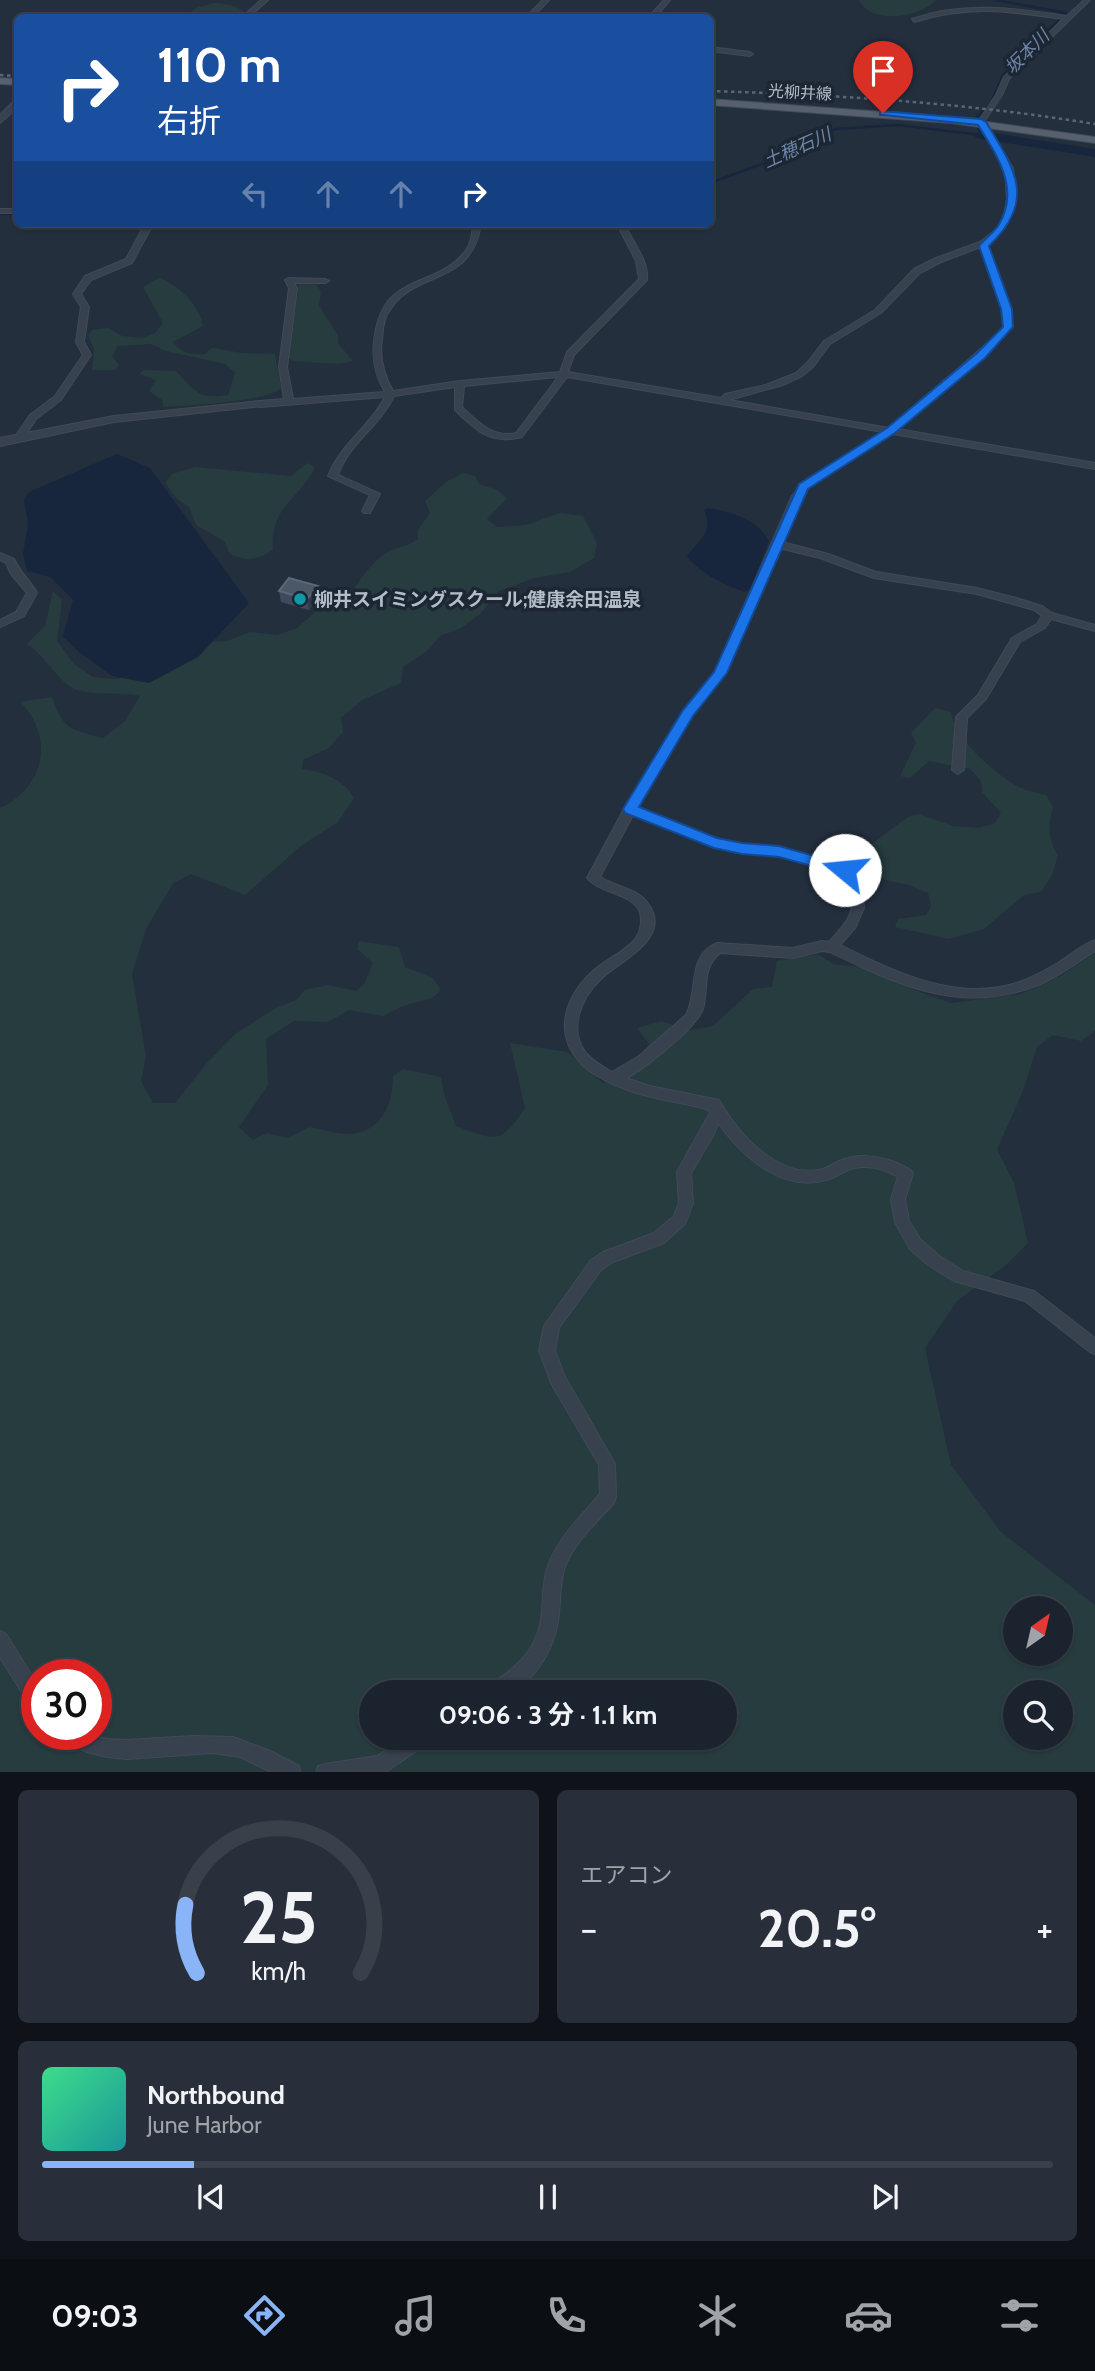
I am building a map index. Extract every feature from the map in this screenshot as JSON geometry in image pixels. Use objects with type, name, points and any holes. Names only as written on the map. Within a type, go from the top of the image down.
[{"type":"main road","name":"光柳井線","points":[[714,103],[905,114],[985,131],[1095,140]]},
{"type":"street","points":[[249,14],[265,0]]},
{"type":"street","points":[[532,14],[546,0]]},
{"type":"street","points":[[655,14],[667,0]]},
{"type":"street","points":[[992,0],[1068,16]]},
{"type":"street","points":[[723,401],[728,396],[785,382],[798,376],[814,362],[828,341],[876,313],[916,271],[950,255],[984,246],[1001,229],[1010,212],[1011,176],[1009,168],[985,131],[1006,78],[1087,0]]},
{"type":"street","points":[[914,20],[936,9],[973,6],[1068,16]]},
{"type":"street","points":[[714,50],[750,54]]},
{"type":"street","points":[[0,120],[14,106]]},
{"type":"street","points":[[20,437],[33,417],[58,398],[87,355],[80,342],[85,307],[77,294],[88,278],[129,261],[147,228]]},
{"type":"street","points":[[391,394],[385,385],[375,351],[383,313],[409,286],[462,262],[470,251],[476,228]]},
{"type":"street","points":[[460,384],[458,408],[471,418],[478,429],[506,439],[519,435],[564,374],[570,354],[643,280],[645,274],[642,264],[624,236],[622,228]]},
{"type":"street","points":[[984,246],[1006,309],[1008,327],[981,355],[891,431],[803,487],[720,673],[688,713],[593,878],[640,903],[646,912],[646,928],[642,940],[625,957],[592,979],[570,1014],[569,1026],[577,1053],[586,1063],[611,1078],[643,1091],[701,1104],[714,1104],[728,1130],[760,1159],[799,1177],[824,1175],[845,1164],[870,1161],[893,1166],[906,1174],[898,1199],[902,1222],[915,1244],[933,1260],[959,1276],[1029,1296],[1095,1347]]},
{"type":"street","points":[[289,400],[283,367],[293,288],[289,281],[325,281]]},
{"type":"street","points":[[0,442],[114,419],[289,400],[391,394],[564,374],[1095,466]]},
{"type":"street","points":[[367,511],[375,494],[333,475],[341,457],[369,426],[391,394]]},
{"type":"street","points":[[776,544],[824,556],[874,575],[964,589],[1012,600],[1038,608],[1048,615],[1095,628]]},
{"type":"street","points":[[0,556],[10,561],[17,578],[30,587],[32,593],[20,614],[0,624]]},
{"type":"street","points":[[958,770],[962,717],[982,697],[1016,640],[1041,625],[1048,615]]},
{"type":"street","points":[[631,809],[714,843],[742,849],[779,851],[845,870],[852,875],[858,892],[857,913],[832,947]]},
{"type":"street","points":[[611,1078],[626,1073],[645,1061],[693,1016],[698,1000],[700,970],[711,951],[717,948],[793,953],[821,946],[832,947],[906,982],[951,994],[994,995],[1020,989],[1056,972],[1095,946]]},
{"type":"street","points":[[509,1680],[538,1656],[548,1630],[551,1590],[557,1564],[573,1537],[608,1497],[607,1464],[557,1378],[547,1350],[552,1326],[596,1265],[608,1257],[659,1238],[680,1220],[686,1203],[684,1172],[709,1130],[712,1119],[718,1113]]},
{"type":"street","points":[[0,1640],[21,1675]]},
{"type":"street","points":[[112,1749],[234,1746],[290,1772]]},
{"type":"street","points":[[332,1772],[380,1765],[403,1750]]},
{"type":"green space","points":[[859,0],[936,0],[908,15],[884,16],[865,8]]},
{"type":"green space","points":[[213,3],[227,4],[246,14],[189,14],[196,8]]},
{"type":"green space","points":[[159,278],[187,297],[198,311],[203,326],[173,342],[176,346],[195,354],[205,354],[212,348],[242,353],[275,354],[281,388],[273,393],[244,400],[163,407],[162,400],[149,391],[156,380],[139,374],[144,370],[176,371],[193,389],[210,396],[228,395],[235,373],[225,364],[166,351],[151,344],[118,346],[112,356],[119,365],[115,370],[92,370],[94,349],[88,335],[92,330],[108,328],[122,336],[142,338],[155,333],[163,323],[143,287]]},
{"type":"green space","points":[[299,284],[317,285],[321,292],[319,305],[338,336],[338,343],[353,361],[339,364],[294,361],[288,358]]},
{"type":"green space","points":[[307,463],[315,467],[280,513],[273,535],[273,550],[252,559],[230,554],[224,541],[196,525],[189,507],[176,498],[165,483],[172,474],[195,467],[291,476]]},
{"type":"green space","points":[[463,473],[475,476],[479,484],[496,489],[507,498],[487,519],[497,527],[526,525],[560,513],[583,516],[597,543],[594,558],[570,572],[534,578],[499,591],[480,614],[461,628],[440,636],[428,650],[403,667],[401,683],[362,700],[341,718],[343,732],[329,748],[303,760],[302,769],[332,778],[345,786],[354,798],[338,822],[301,846],[245,895],[191,874],[173,883],[146,929],[132,974],[146,1056],[141,1081],[153,1103],[175,1103],[235,1034],[274,1009],[296,1000],[305,990],[327,985],[356,991],[364,984],[373,963],[358,950],[358,941],[399,947],[405,967],[432,977],[441,990],[432,998],[403,1006],[383,1016],[349,1010],[328,1022],[294,1021],[266,1039],[268,1085],[239,1127],[253,1140],[267,1133],[288,1138],[309,1127],[348,1134],[369,1129],[383,1116],[391,1097],[393,1076],[403,1069],[441,1077],[444,1094],[456,1126],[489,1137],[503,1134],[525,1108],[510,1043],[567,1052],[603,1083],[628,1076],[649,1044],[637,1028],[661,1021],[689,1030],[713,1026],[753,989],[772,987],[777,961],[818,954],[833,964],[861,967],[951,1003],[1021,994],[1060,976],[1095,953],[1095,1031],[1081,1041],[1053,1035],[1037,1047],[1023,1091],[997,1149],[1014,1183],[1028,1243],[1007,1264],[957,1301],[925,1348],[951,1465],[1001,1532],[1095,1605],[1095,1772],[0,1772],[0,808],[27,788],[40,760],[38,730],[31,715],[20,702],[52,697],[65,723],[83,733],[103,738],[125,721],[140,696],[75,689],[27,644],[45,626],[53,591],[62,600],[57,641],[74,664],[93,677],[115,679],[155,673],[199,642],[227,641],[250,632],[278,635],[297,628],[330,599],[348,597],[379,558],[418,539],[418,530],[430,513],[425,501],[446,482]]},
{"type":"green space","points":[[935,708],[951,712],[968,744],[999,774],[1022,788],[1046,795],[1053,807],[1050,832],[1058,856],[1052,875],[1041,892],[1024,895],[984,929],[949,939],[895,927],[898,919],[926,915],[931,906],[928,893],[909,885],[885,880],[863,864],[870,845],[908,817],[919,814],[953,826],[979,828],[995,823],[1001,813],[982,792],[981,781],[970,769],[929,761],[910,778],[900,776],[916,743],[911,733]]},
{"type":"water","points":[[117,454],[150,468],[249,603],[198,657],[149,683],[112,676],[79,652],[63,636],[73,600],[50,577],[27,571],[23,554],[28,524],[24,500],[29,492]]},
{"type":"water","points":[[707,508],[725,511],[751,522],[765,534],[769,542],[750,589],[744,592],[720,582],[687,556],[704,535],[707,518],[704,510]]},
{"type":"building","points":[[289,578],[318,586],[307,599],[279,591]]},
{"type":"waterway","name":"坂本川","points":[[976,118],[991,103],[1002,77],[1066,13],[996,0]]},
{"type":"waterway","name":"土穂石川","points":[[714,182],[800,150],[813,137],[836,129],[898,125],[981,135],[978,127]]},
{"type":"waterway","name":"土穂石川","points":[[981,135],[1095,153]]},
{"type":"waterway","name":"土穂石川","points":[[0,214],[14,214]]},
{"type":"railway","points":[[0,75],[14,76]]},
{"type":"railway","points":[[714,91],[903,101],[1095,124]]},
{"type":"place","name":"柳井スイミングスクール;健康余田温泉","points":[[300,599]]},
{"type":"route","points":[[845,870],[779,851],[742,849],[714,843],[631,809],[688,713],[720,673],[803,487],[891,431],[981,355],[1008,327],[1006,309],[984,246],[1001,229],[1010,212],[1009,168],[981,122],[883,113]]}]
